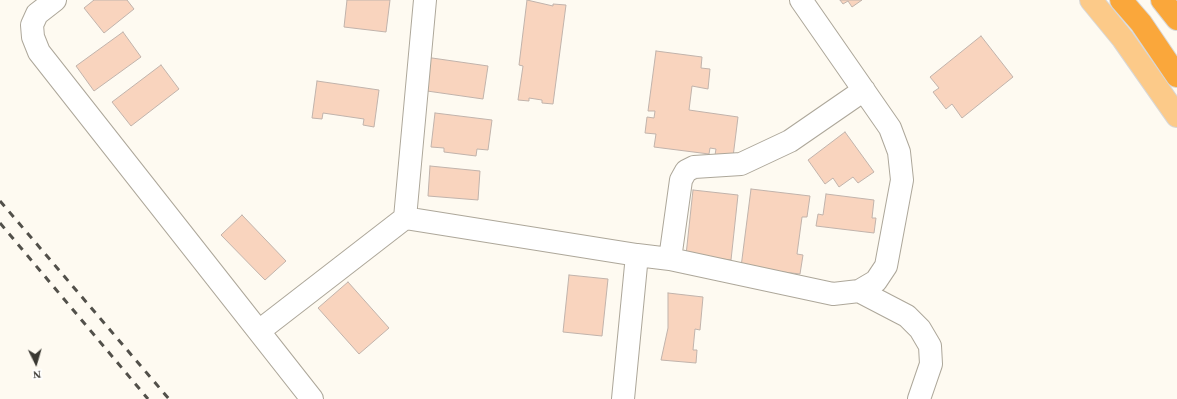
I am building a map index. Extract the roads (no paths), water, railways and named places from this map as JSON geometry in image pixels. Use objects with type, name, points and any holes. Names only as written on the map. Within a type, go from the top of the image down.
[{"type":"highway","points":[[1121,0],[1141,23],[1177,76]]},
{"type":"highway","points":[[1162,0],[1177,19]]},
{"type":"main road","points":[[1091,0],[1123,39],[1177,116]]},
{"type":"street","points":[[55,0],[37,14],[32,25],[33,37],[39,52],[312,399]]},
{"type":"street","points":[[405,218],[425,0]]},
{"type":"street","points":[[259,331],[405,218],[670,259],[833,294],[859,291],[876,281],[886,266],[902,180],[899,152],[890,128],[800,0]]},
{"type":"street","points":[[670,259],[681,180],[686,171],[694,167],[741,164],[770,151],[790,141],[864,90]]},
{"type":"street","points":[[623,399],[637,255]]},
{"type":"street","points":[[859,291],[907,316],[920,329],[930,346],[931,364],[919,399]]},
{"type":"railway","points":[[0,201],[169,399]]},
{"type":"railway","points":[[0,223],[148,399]]}]
